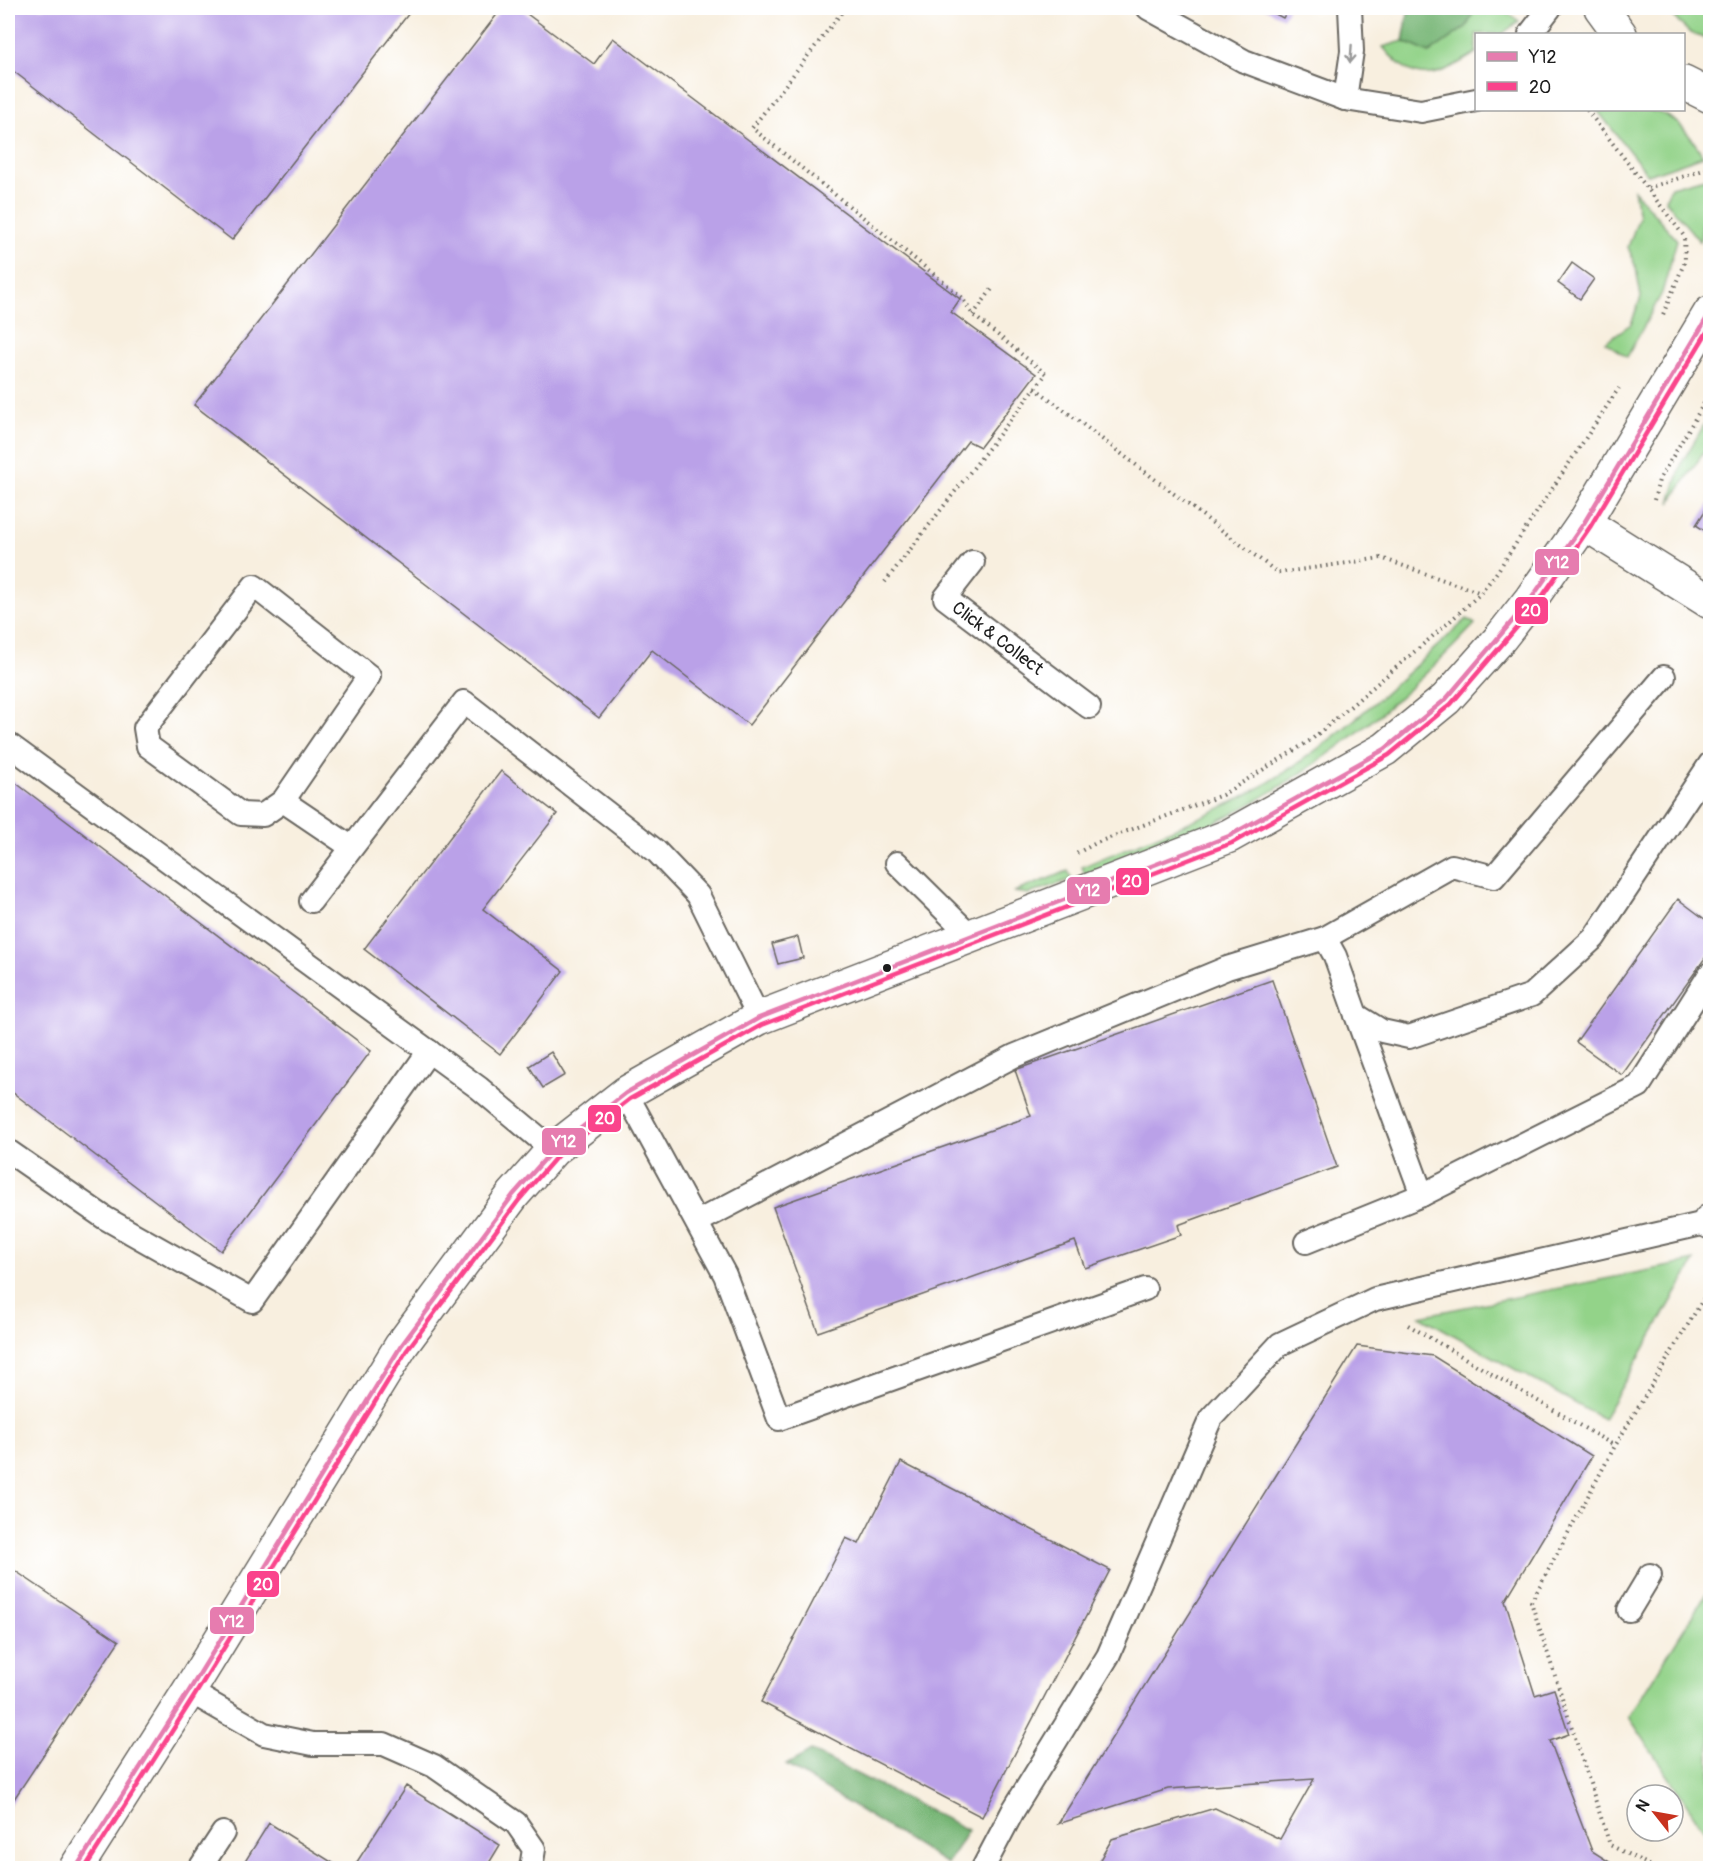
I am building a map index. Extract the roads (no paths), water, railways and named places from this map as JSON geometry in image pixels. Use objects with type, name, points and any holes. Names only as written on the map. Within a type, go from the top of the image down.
[{"type":"street","points":[[1601,8],[1619,33]]},
{"type":"street","points":[[76,1869],[189,1691],[401,1346],[513,1195],[553,1150],[626,1093],[759,1018],[1229,836],[1385,749],[1446,699],[1498,641],[1584,523],[1710,313]]},
{"type":"street","points":[[1584,523],[1710,602]]},
{"type":"lane","points":[[1148,8],[1244,61],[1345,99],[1421,111],[1474,98]]},
{"type":"lane","points":[[1345,99],[1352,51],[1350,8]]},
{"type":"lane","points":[[1531,33],[1550,8]]},
{"type":"lane","name":"Click & Collect","points":[[973,562],[945,598],[1089,707]]},
{"type":"lane","points":[[254,586],[369,676],[283,801],[263,815],[241,814],[148,746],[145,728],[254,586]]},
{"type":"lane","points":[[697,1222],[1014,1056],[1227,968],[1326,938],[1452,866],[1494,877],[1664,677]]},
{"type":"lane","points":[[311,901],[464,702],[656,851],[698,895],[759,1018]]},
{"type":"lane","points":[[8,744],[479,1088],[553,1150]]},
{"type":"lane","points":[[1356,1015],[1382,1031],[1409,1037],[1532,995],[1594,938],[1710,764]]},
{"type":"lane","points":[[283,801],[351,847]]},
{"type":"lane","points":[[897,863],[972,937]]},
{"type":"lane","points":[[1326,938],[1335,956],[1422,1195]]},
{"type":"lane","points":[[1306,1242],[1422,1195],[1639,1086],[1710,974]]},
{"type":"lane","points":[[8,1151],[105,1218],[252,1301],[429,1051]]},
{"type":"lane","points":[[626,1093],[725,1275],[779,1419],[1145,1289]]},
{"type":"lane","points":[[983,1869],[1014,1809],[1108,1656],[1211,1418],[1280,1344],[1375,1299],[1710,1222]]},
{"type":"lane","points":[[1629,1610],[1650,1575]]},
{"type":"lane","points":[[189,1691],[264,1734],[313,1744],[384,1744],[434,1766],[516,1823],[534,1848],[531,1869]]},
{"type":"lane","points":[[200,1869],[223,1833]]}]
